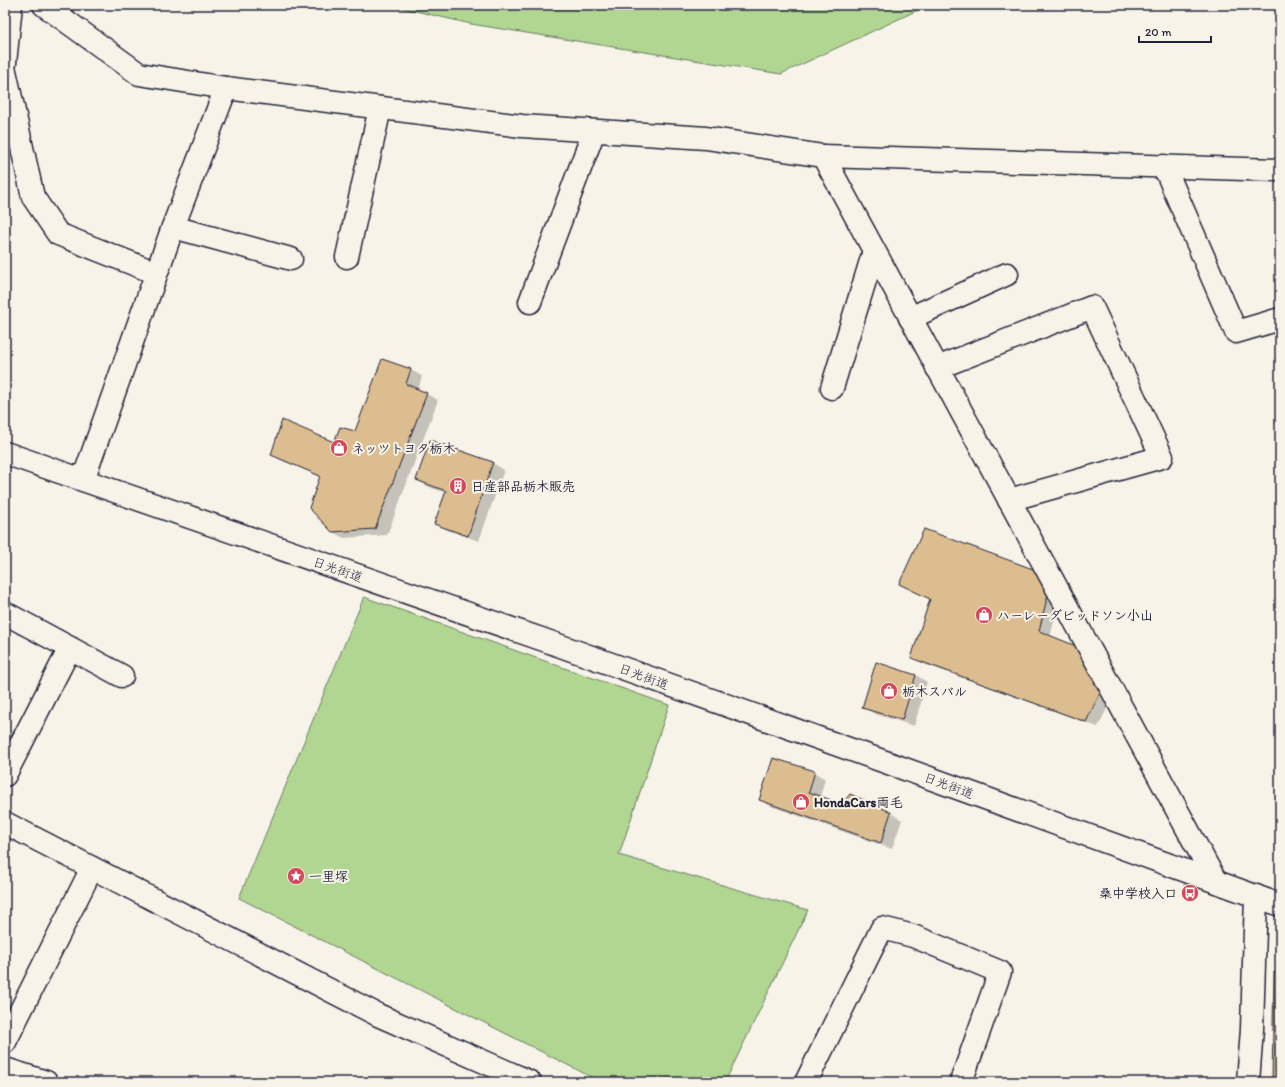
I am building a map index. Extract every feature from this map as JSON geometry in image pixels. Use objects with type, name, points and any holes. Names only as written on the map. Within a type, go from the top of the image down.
[{"type":"main road","points":[[5,63],[10,5]]},
{"type":"main road","points":[[44,5],[139,74],[226,88],[522,126],[706,138],[823,156],[1280,170]]},
{"type":"main road","points":[[5,71],[33,197],[58,234],[156,273]]},
{"type":"main road","points":[[83,480],[156,273],[226,88]]},
{"type":"main road","points":[[347,257],[380,108]]},
{"type":"main road","points":[[530,302],[594,131]]},
{"type":"main road","points":[[823,156],[1216,882]]},
{"type":"main road","points":[[1164,166],[1236,332],[1280,319]]},
{"type":"main road","points":[[173,227],[291,259]]},
{"type":"main road","points":[[832,388],[874,251]]},
{"type":"main road","points":[[910,318],[1006,274]]},
{"type":"main road","points":[[937,368],[1092,307],[1162,457],[1009,500]]},
{"type":"main road","name":"日光街道","points":[[5,453],[891,764],[1280,905]]},
{"type":"main road","points":[[5,613],[122,676]]},
{"type":"main road","points":[[5,775],[70,648]]},
{"type":"main road","points":[[5,823],[378,1015],[530,1082]]},
{"type":"main road","points":[[5,1042],[92,868]]},
{"type":"main road","points":[[1248,1082],[1252,1029],[1256,896]]},
{"type":"main road","points":[[806,1082],[882,928],[913,936],[1000,972],[961,1082]]},
{"type":"main road","points":[[5,1069],[46,1082]]},
{"type":"green space","points":[[390,5],[919,5],[920,9],[781,74],[471,24]]},
{"type":"green space","points":[[364,597],[669,705],[619,855],[808,910],[725,1082],[601,1082],[239,898]]},
{"type":"building","name":"ネッツトヨタ栃木","points":[[382,359],[411,369],[406,384],[427,393],[375,529],[332,532],[309,508],[320,476],[271,455],[282,420],[334,442],[340,427],[355,431]]},
{"type":"building","name":"日産部品栃木販売","points":[[430,440],[493,462],[468,536],[434,524],[446,491],[416,480]]},
{"type":"building","name":"ハーレーダビッドソン小山","points":[[924,529],[1041,572],[1049,590],[1039,631],[1081,648],[1101,691],[1086,722],[911,658],[930,599],[899,584]]},
{"type":"building","name":"栃木スバル","points":[[876,662],[916,675],[902,720],[862,708]]},
{"type":"building","name":"HondaCars両毛","points":[[773,758],[815,771],[809,792],[842,804],[850,794],[891,812],[881,843],[759,800]]},
{"type":"building","points":[[1274,972],[1280,973],[1280,1082],[1272,1082]]},
{"type":"place","name":"ネッツトヨタ栃木","points":[[339,448]]},
{"type":"place","name":"日産部品栃木販売","points":[[458,486]]},
{"type":"place","name":"ハーレーダビッドソン小山","points":[[984,615]]},
{"type":"place","name":"栃木スバル","points":[[889,691]]},
{"type":"place","name":"HondaCars両毛","points":[[801,802]]},
{"type":"place","name":"一里塚","points":[[296,876]]},
{"type":"place","name":"桑中学校入口","points":[[1190,893]]}]
